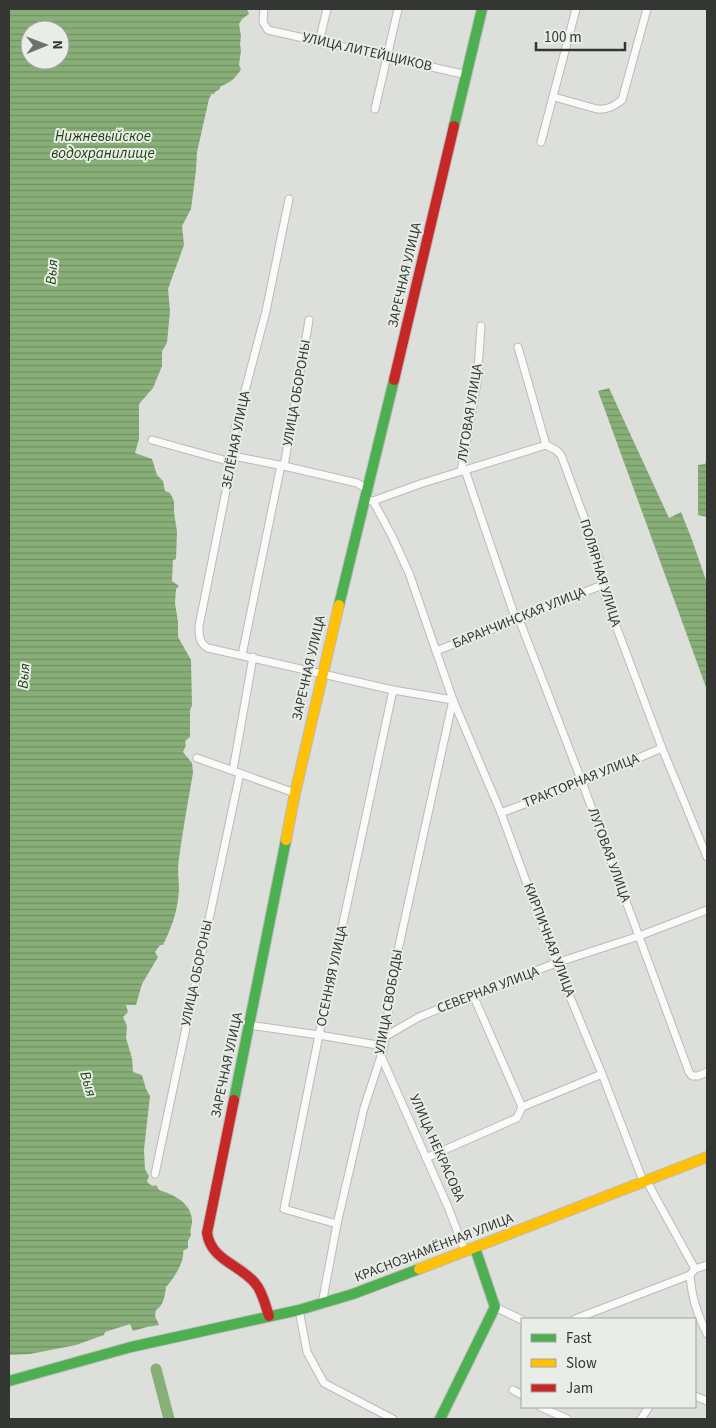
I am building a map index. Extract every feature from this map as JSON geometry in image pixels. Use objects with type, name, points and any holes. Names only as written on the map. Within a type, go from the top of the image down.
[{"type":"street","name":"УЛИЦА ЛИТЕЙЩИКОВ","points":[[264,9],[263,22],[268,30],[467,75]]},
{"type":"street","points":[[319,42],[327,9]]},
{"type":"street","points":[[375,109],[398,9]]},
{"type":"street","name":"ЗАРЕЧНАЯ УЛИЦА","points":[[269,1316],[260,1291],[245,1273],[214,1251],[208,1243],[207,1233],[295,793],[322,673],[369,501],[368,488],[482,9]]},
{"type":"street","points":[[541,142],[576,9]]},
{"type":"street","points":[[554,97],[597,110],[603,110],[622,100],[647,9]]},
{"type":"street","name":"ЗЕЛЁНАЯ УЛИЦА","points":[[242,655],[208,648],[203,645],[199,635],[232,459],[235,429],[266,311],[289,199]]},
{"type":"street","name":"УЛИЦА ОБОРОНЫ","points":[[242,655],[282,466],[309,320]]},
{"type":"street","name":"ЛУГОВАЯ УЛИЦА","points":[[481,326],[477,384],[463,470],[518,620],[582,782],[689,1072],[692,1076],[698,1076],[707,1072]]},
{"type":"street","name":"ПОЛЯРНАЯ УЛИЦА","points":[[518,348],[546,444],[561,455],[599,558],[602,585],[607,602],[662,748],[707,857]]},
{"type":"street","points":[[152,440],[232,459],[282,466],[357,483],[368,488]]},
{"type":"street","points":[[369,501],[546,444]]},
{"type":"street","name":"КИРПИЧНАЯ УЛИЦА","points":[[369,501],[392,536],[409,573],[453,700],[501,814],[556,963],[645,1180],[693,1272],[693,1300],[707,1334]]},
{"type":"street","name":"БАРАНЧИНСКАЯ УЛИЦА","points":[[436,651],[602,585]]},
{"type":"street","points":[[242,655],[393,690],[453,700]]},
{"type":"street","name":"УЛИЦА ОБОРОНЫ","points":[[155,1174],[236,772],[253,657]]},
{"type":"street","name":"ОСЕННЯЯ УЛИЦА","points":[[337,1224],[284,1209],[319,1034],[393,690]]},
{"type":"street","name":"УЛИЦА СВОБОДЫ","points":[[322,1304],[337,1224],[364,1108],[386,1036],[391,982],[453,700]]},
{"type":"street","name":"ТРАКТОРНАЯ УЛИЦА","points":[[501,814],[662,748]]},
{"type":"street","points":[[197,758],[295,793]]},
{"type":"street","name":"СЕВЕРНАЯ УЛИЦА","points":[[386,1036],[419,1017],[473,995],[556,963],[639,936],[707,910]]},
{"type":"street","points":[[473,995],[522,1107]]},
{"type":"street","points":[[249,1025],[319,1034],[383,1046]]},
{"type":"street","name":"УЛИЦА НЕКРАСОВА","points":[[381,1056],[495,1307]]},
{"type":"street","points":[[426,1158],[517,1118],[522,1107],[602,1074]]},
{"type":"street","name":"КРАСНОЗНАМЁННАЯ УЛИЦА","points":[[9,1380],[68,1363],[162,1340],[322,1304],[470,1250],[707,1157]]},
{"type":"street","points":[[578,1318],[707,1265]]},
{"type":"street","points":[[440,1419],[495,1307],[521,1320]]},
{"type":"street","points":[[299,1310],[307,1352],[324,1383],[393,1419]]},
{"type":"street","points":[[513,1390],[521,1394]]},
{"type":"street","points":[[543,1408],[567,1419]]},
{"type":"street","points":[[641,1419],[648,1408]]},
{"type":"water","name":"Нижневыйское водохранилище","points":[[9,9],[247,9],[249,14],[239,24],[241,51],[239,65],[241,69],[233,79],[221,86],[213,95],[212,93],[209,99],[197,152],[191,209],[182,226],[184,245],[168,289],[170,311],[167,343],[162,351],[162,366],[153,388],[139,404],[139,439],[135,453],[152,459],[157,475],[163,481],[165,491],[170,493],[174,501],[177,532],[176,559],[173,560],[172,581],[179,586],[176,589],[175,603],[178,637],[191,660],[192,706],[190,710],[190,737],[185,741],[186,745],[183,752],[192,763],[193,773],[178,862],[179,889],[174,918],[163,945],[160,945],[155,952],[158,957],[142,984],[136,1005],[126,1005],[128,1012],[123,1017],[127,1026],[126,1038],[132,1058],[133,1072],[142,1075],[150,1096],[144,1150],[145,1169],[149,1176],[147,1181],[149,1184],[156,1185],[159,1190],[176,1197],[185,1204],[191,1213],[191,1235],[188,1241],[188,1248],[183,1251],[180,1265],[166,1287],[162,1303],[156,1310],[155,1316],[159,1325],[133,1331],[130,1324],[105,1332],[104,1335],[76,1345],[30,1354],[9,1355]]},
{"type":"water","points":[[609,388],[669,518],[681,512],[707,583],[707,690],[598,391]]},
{"type":"water","points":[[707,458],[707,517],[698,515],[698,465],[705,464]]},
{"type":"waterway","name":"Выя","points":[[156,1369],[169,1419]]},
{"type":"traffic: fast","points":[[454,126],[482,9]]},
{"type":"traffic: fast","points":[[339,605],[394,380]]},
{"type":"traffic: fast","points":[[234,1100],[286,840]]},
{"type":"traffic: fast","points":[[440,1419],[495,1307],[475,1248]]},
{"type":"traffic: fast","points":[[9,1381],[131,1347],[299,1310],[353,1294],[419,1269]]},
{"type":"traffic: slow","points":[[286,840],[295,793],[339,605]]},
{"type":"traffic: slow","points":[[419,1269],[707,1157]]},
{"type":"traffic: jam","points":[[394,380],[454,126]]},
{"type":"traffic: jam","points":[[234,1100],[207,1233],[214,1250],[249,1277],[258,1287],[269,1316]]}]
